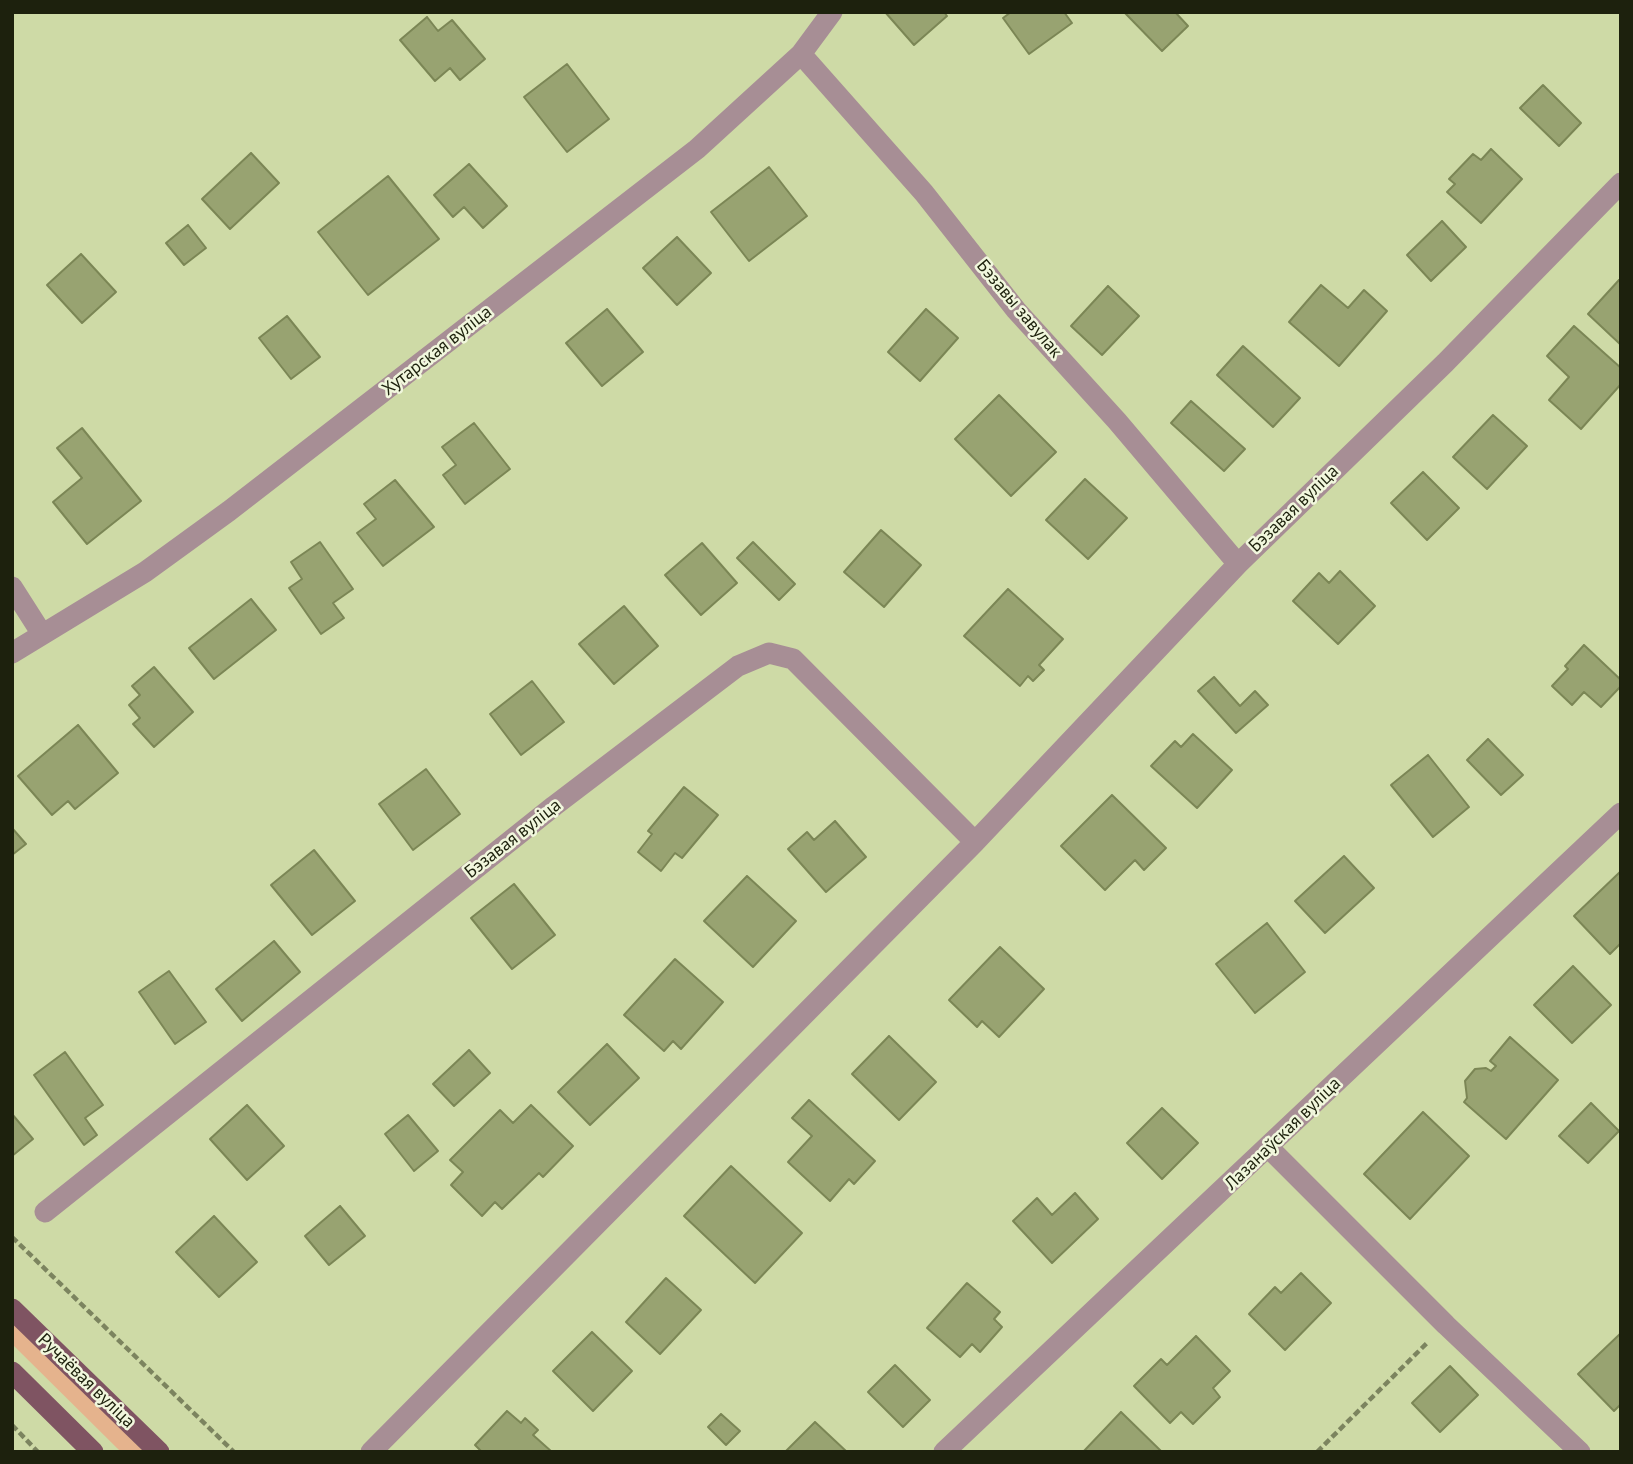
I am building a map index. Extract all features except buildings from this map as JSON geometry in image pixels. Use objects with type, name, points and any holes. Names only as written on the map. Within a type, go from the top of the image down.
[{"type":"main road","name":"Ручаёвая вуліца","points":[[12,1309],[159,1452]]},
{"type":"main road","points":[[12,1372],[93,1452]]},
{"type":"street","name":"Хутарская вуліца","points":[[12,653],[145,572],[240,503],[697,149],[801,54],[832,12]]},
{"type":"street","name":"Бэзавы завулак","points":[[801,54],[923,193],[1016,310],[1117,421],[1238,564]]},
{"type":"street","name":"Бэзавая вуліца","points":[[371,1452],[975,842],[1238,564],[1444,363],[1621,183]]},
{"type":"street","points":[[12,587],[42,634]]},
{"type":"street","name":"Бэзавая вуліца","points":[[45,1212],[554,806],[738,666],[769,653],[793,659],[975,842]]},
{"type":"street","name":"Лазанаўская вуліца","points":[[944,1452],[1621,813]]},
{"type":"street","points":[[1269,1148],[1446,1325],[1580,1452]]},
{"type":"path","points":[[12,1237],[234,1452]]},
{"type":"path","points":[[1317,1452],[1446,1325]]},
{"type":"path","points":[[12,1425],[38,1452]]},
{"type":"shaded area","points":[[12,1320],[144,1452],[121,1452],[12,1344]]}]
